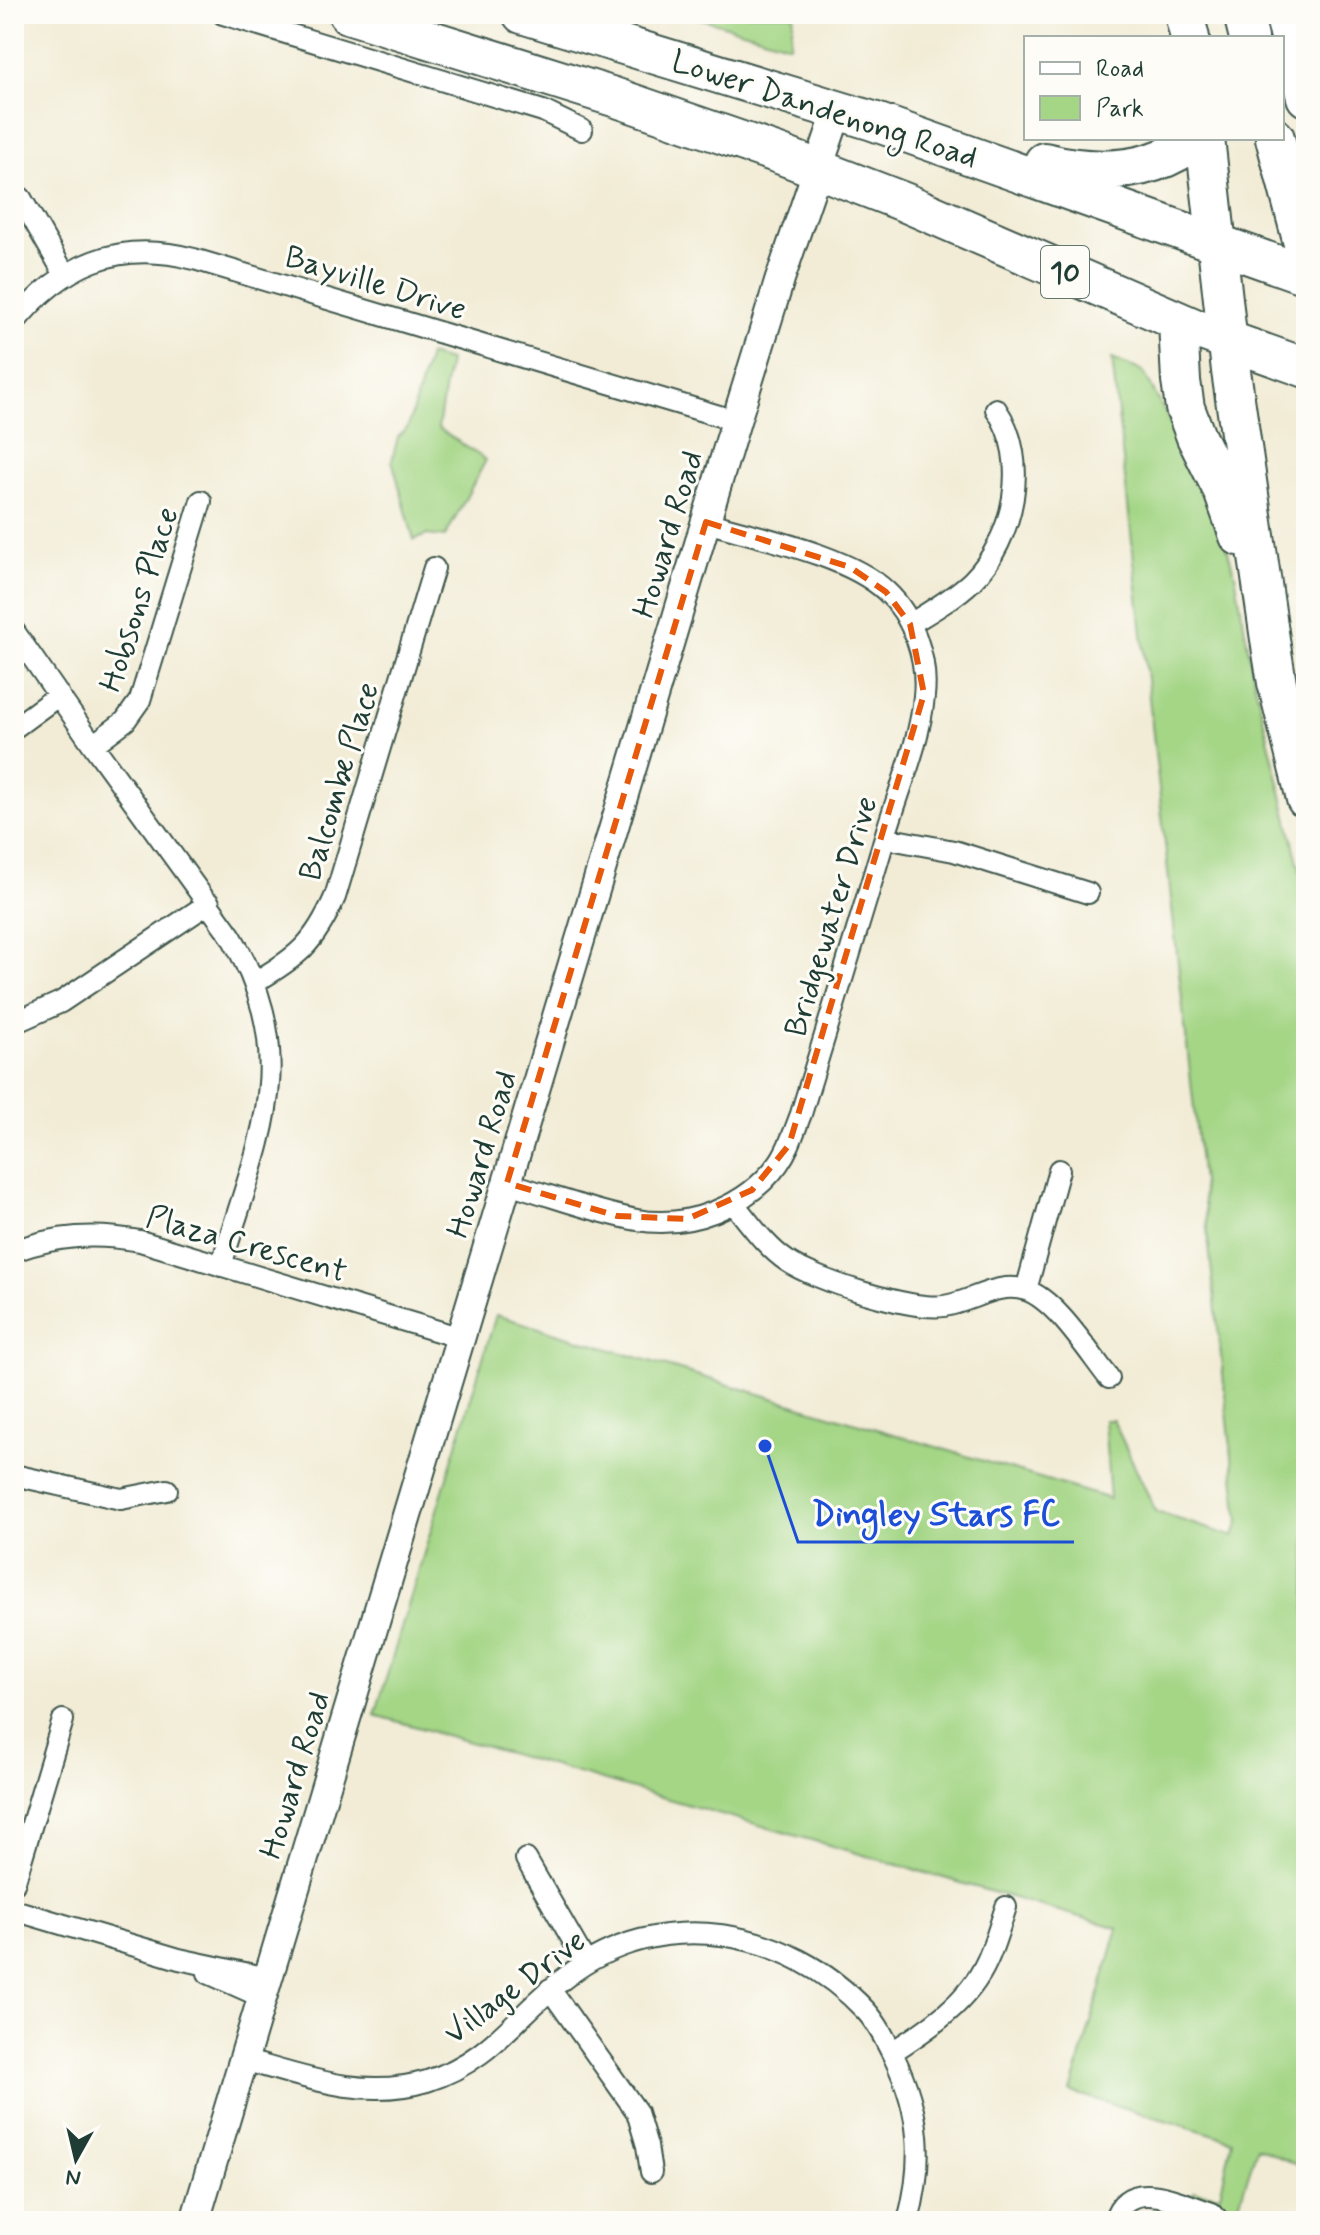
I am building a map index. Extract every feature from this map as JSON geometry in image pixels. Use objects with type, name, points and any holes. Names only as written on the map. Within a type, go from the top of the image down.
[{"type":"highway","name":"Lower Dandenong Road","points":[[348,14],[614,97],[817,168],[904,202],[1178,322],[1306,368]]},
{"type":"highway","name":"Lower Dandenong Road","points":[[522,14],[856,115],[1306,275]]},
{"type":"highway","points":[[1184,14],[1190,36]]},
{"type":"highway","points":[[1243,14],[1248,36]]},
{"type":"highway","points":[[1284,14],[1306,97]]},
{"type":"highway","points":[[856,115],[1058,165],[1100,171],[1152,163],[1195,140]]},
{"type":"highway","points":[[1205,140],[1219,243],[1227,340],[1271,646],[1277,683],[1306,799]]},
{"type":"highway","points":[[1276,141],[1306,255]]},
{"type":"highway","points":[[1178,322],[1185,408],[1230,507],[1271,646]]},
{"type":"main road","name":"Howard Road","points":[[195,2221],[736,421],[817,168],[856,115]]},
{"type":"street","points":[[223,14],[535,109],[582,130]]},
{"type":"street","points":[[535,109],[558,109],[614,97]]},
{"type":"street","points":[[21,198],[64,273]]},
{"type":"street","name":"Bayville Drive","points":[[14,323],[30,303],[64,273],[87,263],[137,252],[178,255],[736,421]]},
{"type":"street","points":[[910,624],[971,581],[987,564],[1004,529],[1014,484],[1014,452],[1011,436],[996,409]]},
{"type":"street","name":"Hobsons Place","points":[[93,745],[125,721],[140,700],[201,501]]},
{"type":"street","name":"Bridgewater Drive","points":[[507,1183],[617,1216],[660,1223],[707,1215],[733,1203],[769,1175],[789,1145],[801,1114],[885,838],[921,715],[924,694],[919,647],[910,624],[886,592],[850,567],[706,522]]},
{"type":"street","name":"Balcombe Place","points":[[255,982],[301,952],[325,919],[335,897],[434,568]]},
{"type":"street","points":[[14,631],[209,903],[239,949],[255,982],[267,1028],[271,1083],[263,1123],[221,1266]]},
{"type":"street","points":[[14,728],[59,695]]},
{"type":"street","points":[[885,838],[954,851],[1088,893]]},
{"type":"street","points":[[14,1023],[61,1002],[209,903]]},
{"type":"street","points":[[1026,1290],[1059,1170]]},
{"type":"street","points":[[733,1203],[770,1247],[787,1261],[816,1275],[877,1295],[920,1306],[939,1307],[1002,1288],[1026,1290],[1047,1303],[1109,1378]]},
{"type":"street","name":"Plaza Crescent","points":[[14,1251],[43,1241],[92,1235],[140,1241],[461,1338]]},
{"type":"street","points":[[14,1475],[106,1498],[141,1497],[167,1490]]},
{"type":"street","points":[[14,1884],[63,1720]]},
{"type":"street","points":[[526,1859],[586,1963]]},
{"type":"street","points":[[892,2052],[944,2016],[975,1981],[986,1964],[1006,1907]]},
{"type":"street","points":[[14,1910],[265,1987]]},
{"type":"street","name":"Village Drive","points":[[244,2060],[340,2086],[384,2088],[425,2081],[489,2050],[550,1989],[586,1963],[613,1949],[668,1934],[696,1933],[754,1941],[781,1949],[828,1976],[869,2014],[892,2052],[908,2086],[918,2137],[918,2164],[908,2221]]},
{"type":"street","points":[[550,1989],[629,2098],[642,2128],[651,2172]]},
{"type":"street","points":[[1114,2221],[1118,2208],[1131,2197],[1149,2194],[1212,2213],[1219,2221]]},
{"type":"highlighted area","points":[[706,522],[850,567],[886,592],[910,624],[924,694],[789,1145],[752,1190],[687,1219],[617,1216],[507,1183]]},
{"type":"green space","points":[[686,14],[794,14],[790,45]]},
{"type":"green space","points":[[429,355],[449,361],[438,428],[486,460],[445,537],[427,535],[414,540],[392,460],[398,437],[408,427]]},
{"type":"green space","points":[[1112,359],[1143,371],[1215,506],[1235,575],[1254,680],[1306,895],[1306,2169],[1257,2147],[1240,2201],[1223,2221],[1191,2202],[1194,2191],[1220,2195],[1232,2140],[1071,2092],[1118,1928],[375,1715],[496,1315],[1110,1499],[1104,1420],[1113,1420],[1156,1512],[1234,1537],[1239,1521]]},
{"type":"place","name":"Dingley Stars FC","points":[[765,1446]]}]
